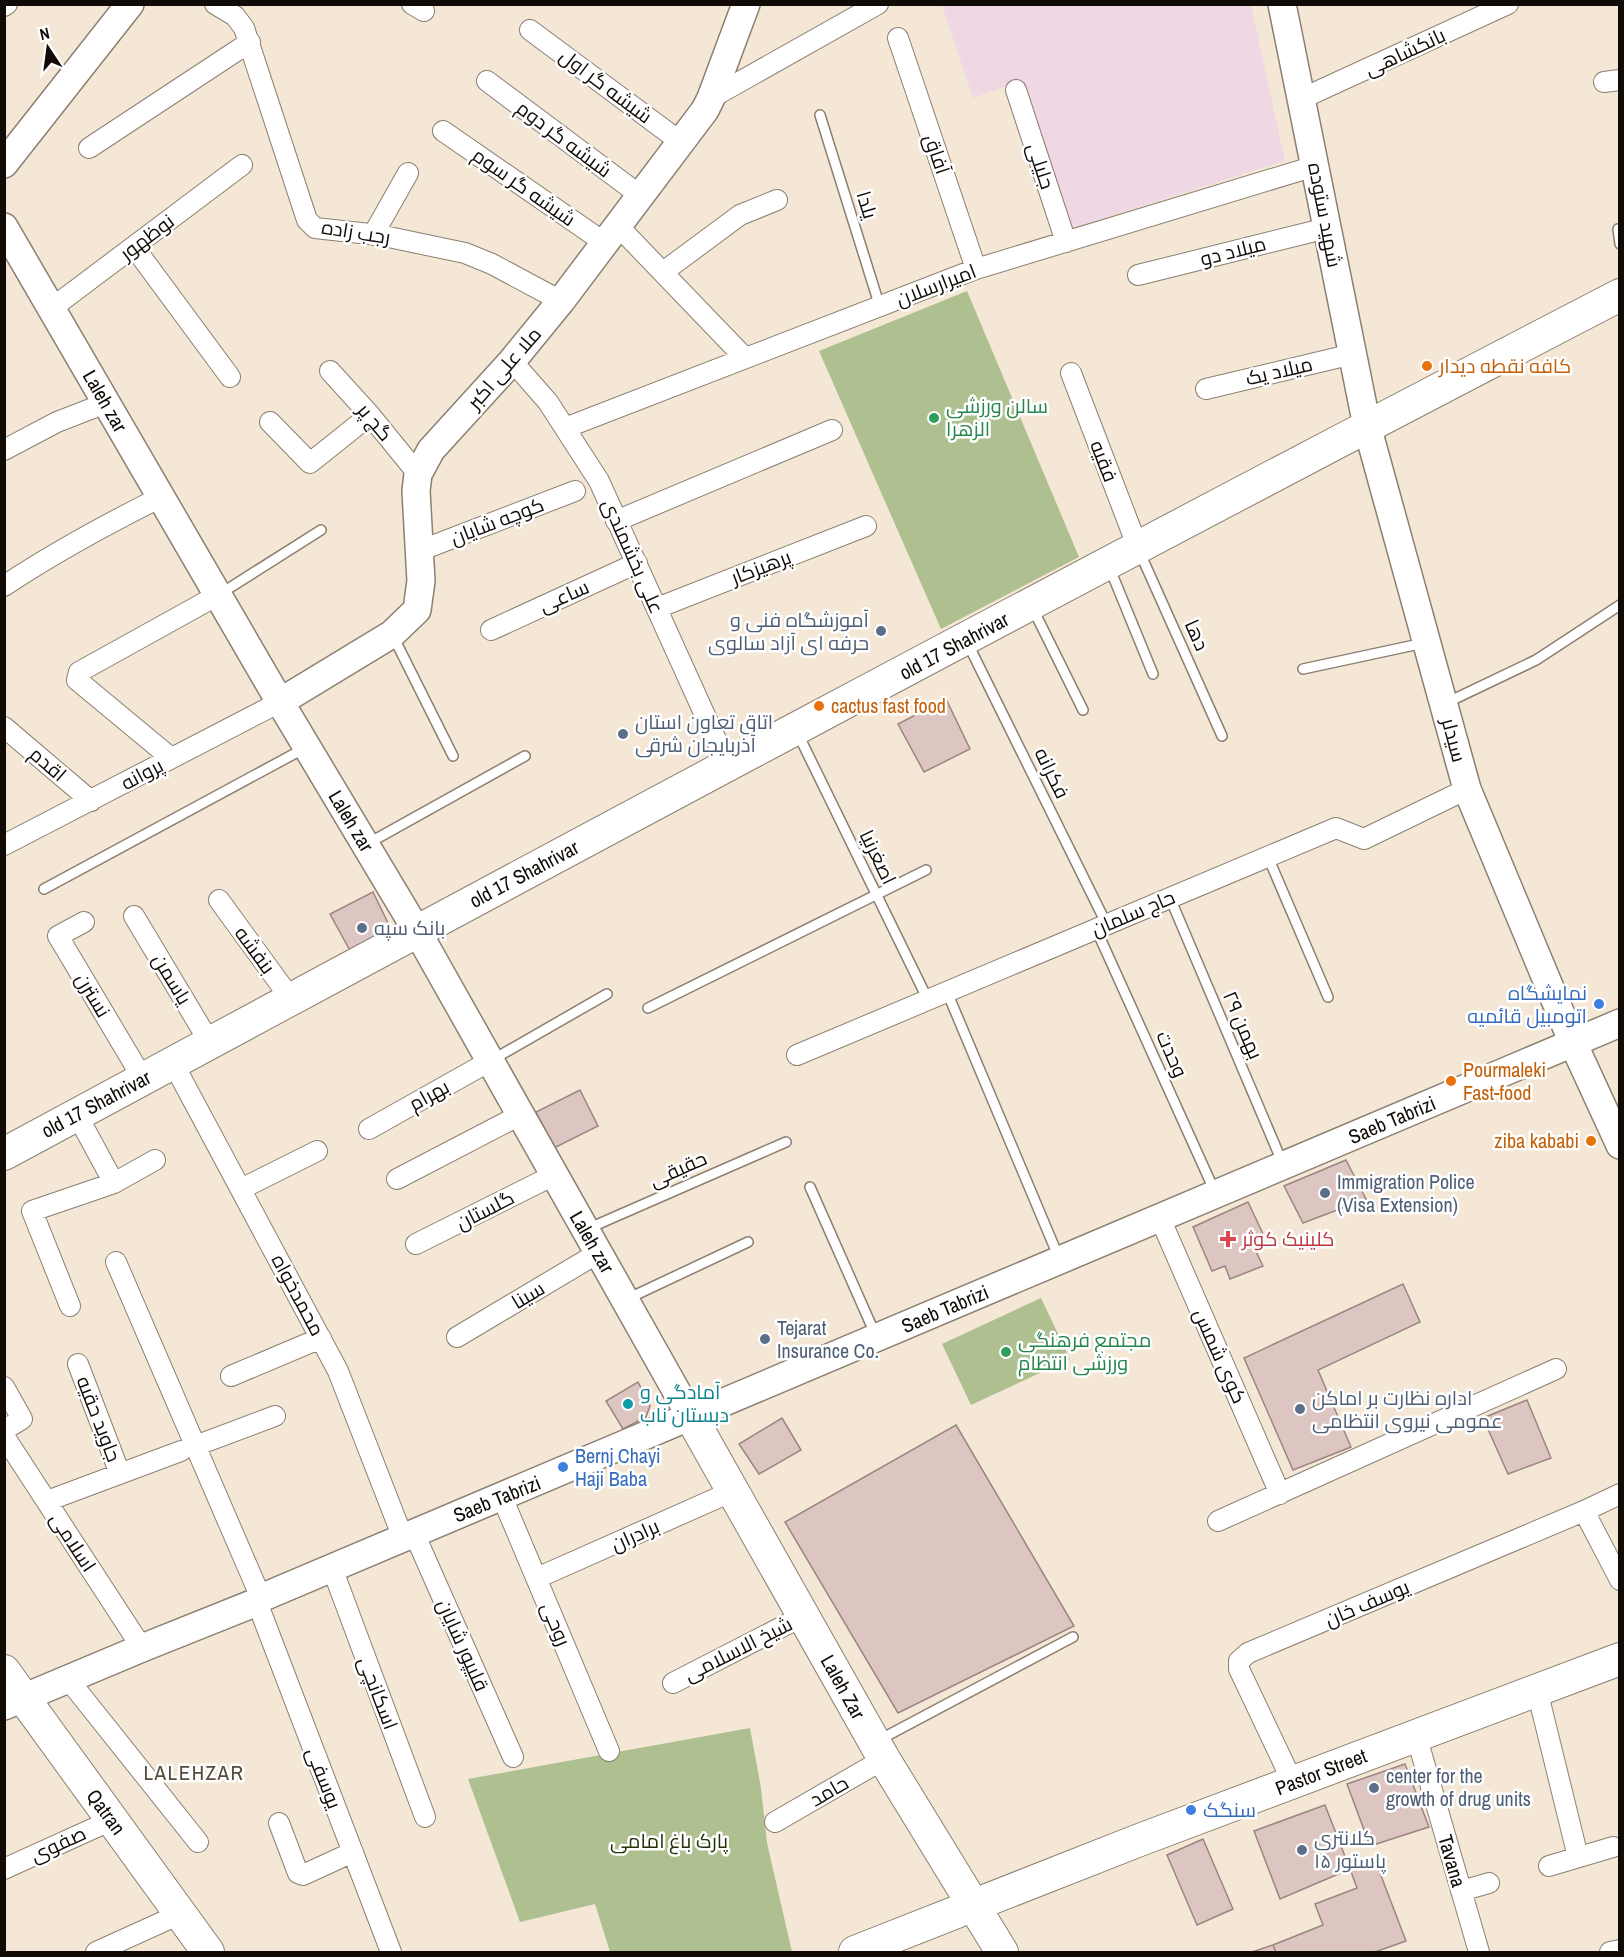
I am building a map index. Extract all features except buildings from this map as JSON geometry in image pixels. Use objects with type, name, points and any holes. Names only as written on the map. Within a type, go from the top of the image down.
[{"type":"main road","points":[[4,164],[130,4]]},
{"type":"main road","name":"ملا علی اکبر","points":[[280,702],[392,634],[417,610],[421,581],[416,491],[418,474],[431,450],[512,361],[682,143],[711,98],[746,4]]},
{"type":"main road","name":"شهید ستوده","points":[[1282,4],[1367,426]]},
{"type":"main road","name":"Laleh zar","points":[[4,227],[280,702],[417,931],[691,1417]]},
{"type":"main road","name":"old 17 Shahrivar","points":[[4,1154],[417,931],[1367,426],[1620,295]]},
{"type":"main road","name":"سیدلر","points":[[1367,426],[1467,789],[1573,1043],[1620,1146]]},
{"type":"main road","name":"Saeb Tabrizi","points":[[14,1702],[1620,1023]]},
{"type":"main road","name":"Laleh Zar","points":[[691,1417],[879,1751],[1002,1953]]},
{"type":"main road","name":"Pastor Street","points":[[855,1953],[1137,1841],[1620,1659]]},
{"type":"main road","name":"Qatran","points":[[4,1671],[14,1702],[112,1820],[208,1953]]},
{"type":"street","name":"رجب زاده","points":[[215,4],[235,16],[244,28],[307,220],[315,228],[373,235],[465,253],[492,264],[561,300]]},
{"type":"street","points":[[711,98],[878,4]]},
{"type":"street","name":"بانکشاهی","points":[[1302,99],[1508,4]]},
{"type":"street","name":"شیشه گر اول","points":[[530,30],[682,143]]},
{"type":"street","name":"آفاق","points":[[898,38],[976,269]]},
{"type":"street","points":[[89,148],[250,42]]},
{"type":"street","name":"شیشه گر دوم","points":[[487,81],[641,196]]},
{"type":"street","name":"جلیلی","points":[[1016,90],[1066,242]]},
{"type":"street","name":"شیشه گر سوم","points":[[443,130],[611,234],[663,272],[744,357]]},
{"type":"street","name":"نوظهور","points":[[52,308],[242,165]]},
{"type":"street","name":"امیرارسلان","points":[[566,428],[744,357],[976,269],[1315,166]]},
{"type":"street","points":[[373,235],[408,173]]},
{"type":"street","points":[[663,272],[740,214],[777,200]]},
{"type":"street","name":"میلاد دو","points":[[1138,275],[1327,228]]},
{"type":"street","points":[[134,247],[230,377]]},
{"type":"street","name":"میلاد یک","points":[[1206,389],[1353,354]]},
{"type":"street","name":"علی بخشمندی","points":[[512,361],[549,402],[599,481],[728,766]]},
{"type":"street","name":"گچ پر","points":[[330,371],[370,415],[418,474]]},
{"type":"street","name":"فقیه","points":[[1071,373],[1138,548]]},
{"type":"street","points":[[4,450],[57,422],[106,403]]},
{"type":"street","points":[[270,422],[310,463],[370,415]]},
{"type":"street","points":[[616,520],[832,430]]},
{"type":"street","name":"کوچه شایان","points":[[420,551],[575,491]]},
{"type":"street","points":[[4,586],[97,529],[161,497]]},
{"type":"street","name":"پرهیزکار","points":[[657,608],[866,526]]},
{"type":"street","name":"ساعی","points":[[490,630],[637,563]]},
{"type":"street","points":[[171,758],[77,680],[77,676],[79,672],[218,595]]},
{"type":"street","name":"پروانه","points":[[4,845],[280,702]]},
{"type":"street","name":"اقدم","points":[[6,733],[90,801]]},
{"type":"street","name":"حاج سلمان","points":[[797,1054],[1336,828],[1364,839],[1467,789]]},
{"type":"street","name":"بنفشه","points":[[219,900],[291,999]]},
{"type":"street","name":"یاسمن","points":[[134,916],[210,1043]]},
{"type":"street","name":"نسترن","points":[[84,922],[58,936],[142,1079]]},
{"type":"street","name":"بهرام","points":[[369,1130],[490,1061]]},
{"type":"street","name":"محمدخواه","points":[[173,1063],[338,1371],[408,1535]]},
{"type":"street","points":[[77,1115],[114,1184]]},
{"type":"street","points":[[398,1179],[520,1115]]},
{"type":"street","points":[[241,1189],[317,1151]]},
{"type":"street","points":[[70,1306],[32,1211],[114,1184],[155,1160]]},
{"type":"street","name":"گلستان","points":[[416,1244],[554,1175]]},
{"type":"street","name":"کوی شمس","points":[[1160,1218],[1280,1494]]},
{"type":"street","name":"سینا","points":[[457,1337],[592,1242]]},
{"type":"street","name":"یوسفی","points":[[116,1262],[188,1448],[259,1600],[391,1953]]},
{"type":"street","points":[[231,1376],[321,1338]]},
{"type":"street","name":"جاوید حقیه","points":[[78,1364],[120,1474]]},
{"type":"street","points":[[1218,1521],[1556,1369]]},
{"type":"street","points":[[4,1387],[22,1419],[4,1430]]},
{"type":"street","points":[[47,1501],[275,1416]]},
{"type":"street","name":"اسلامی","points":[[4,1436],[142,1648]]},
{"type":"street","name":"برادران","points":[[537,1578],[733,1491]]},
{"type":"street","name":"یوسف خان","points":[[1293,1783],[1239,1669],[1239,1661],[1248,1653],[1620,1494]]},
{"type":"street","name":"روحی","points":[[502,1497],[609,1751]]},
{"type":"street","points":[[1584,1511],[1620,1580]]},
{"type":"street","name":"قلیپور شایان","points":[[408,1535],[513,1756]]},
{"type":"street","name":"اسکانچی","points":[[332,1568],[425,1817]]},
{"type":"street","name":"شیخ الاسلامی","points":[[674,1683],[803,1616]]},
{"type":"street","points":[[68,1679],[198,1842]]},
{"type":"street","points":[[1537,1690],[1578,1857]]},
{"type":"street","name":"Tavana","points":[[1416,1735],[1479,1953]]},
{"type":"street","name":"حامد","points":[[775,1822],[879,1751]]},
{"type":"street","name":"صفوی","points":[[4,1869],[112,1820]]},
{"type":"street","points":[[279,1822],[298,1873],[303,1875],[353,1852]]},
{"type":"street","points":[[1549,1866],[1613,1847]]},
{"type":"street","points":[[1461,1891],[1489,1883]]},
{"type":"street","points":[[96,1953],[180,1914]]},
{"type":"street","points":[[1610,1953],[1620,1950]]},
{"type":"lane","name":"یلدا","points":[[820,115],[880,307]]},
{"type":"lane","points":[[1618,229],[1620,244]]},
{"type":"lane","points":[[218,595],[321,530]]},
{"type":"lane","name":"دها","points":[[1138,548],[1222,736]]},
{"type":"lane","points":[[1108,564],[1153,674]]},
{"type":"lane","points":[[1444,704],[1536,660],[1620,604]]},
{"type":"lane","points":[[1031,605],[1083,710]]},
{"type":"lane","points":[[392,634],[453,756]]},
{"type":"lane","name":"فکرانه","points":[[966,640],[1101,926]]},
{"type":"lane","points":[[1303,669],[1427,642]]},
{"type":"lane","name":"اصغرنیا","points":[[796,730],[928,1000]]},
{"type":"lane","points":[[44,889],[307,747]]},
{"type":"lane","points":[[365,845],[525,756]]},
{"type":"lane","points":[[1268,857],[1328,997]]},
{"type":"lane","points":[[648,1008],[926,870]]},
{"type":"lane","name":"۲۹ بهمن","points":[[1170,898],[1284,1166]]},
{"type":"lane","name":"وحدت","points":[[1101,926],[1216,1194]]},
{"type":"lane","points":[[946,992],[1060,1260]]},
{"type":"lane","points":[[490,1061],[607,994]]},
{"type":"lane","name":"حقیقی","points":[[592,1242],[786,1142]]},
{"type":"lane","points":[[810,1187],[877,1338]]},
{"type":"lane","points":[[624,1300],[748,1242]]},
{"type":"lane","points":[[879,1751],[1073,1637]]},
{"type":"shaded area","points":[[942,5],[1251,5],[1285,161],[1066,230],[1018,82],[973,98]]},
{"type":"green space","name":"سالن ورزشی الزهرا","points":[[967,291],[1079,557],[941,629],[819,351]]},
{"type":"green space","name":"مجتمع فرهنگی ورزشی انتظام","points":[[1041,1298],[1070,1359],[971,1405],[942,1344]]},
{"type":"green space","name":"پارک باغ امامی","points":[[750,1728],[761,1788],[767,1843],[792,1952],[610,1952],[595,1904],[520,1922],[468,1779]]},
{"type":"place","name":"کافه نقطه دیدار","points":[[1427,366]]},
{"type":"place","name":"سالن ورزشی الزهرا","points":[[934,418]]},
{"type":"place","name":"آموزشگاه فنی و حرفه ای آزاد سالوی","points":[[881,631]]},
{"type":"place","name":"cactus fast food","points":[[819,706]]},
{"type":"place","name":"اتاق تعاون استان آذربایجان شرقی","points":[[623,734]]},
{"type":"place","name":"بانک سپه","points":[[362,928]]},
{"type":"place","name":"نمایشگاه اتومبیل قائمیه","points":[[1599,1004]]},
{"type":"place","name":"Pourmaleki Fast-food","points":[[1451,1081]]},
{"type":"place","name":"ziba kababi","points":[[1591,1141]]},
{"type":"place","name":"Immigration Police (Visa Extension)","points":[[1325,1193]]},
{"type":"place","name":"کلینیک کوثر","points":[[1228,1239]]},
{"type":"place","name":"Tejarat Insurance Co.","points":[[765,1339]]},
{"type":"place","name":"مجتمع فرهنگی ورزشی انتظام","points":[[1006,1352]]},
{"type":"place","name":"آمادگی و دبستان ناب","points":[[628,1404]]},
{"type":"place","name":"اداره نظارت بر اماکن عمومی نیروی انتظامی","points":[[1300,1409]]},
{"type":"place","name":"Bernj Chayi Haji Baba","points":[[563,1467]]},
{"type":"place","name":"center for the growth of drug units","points":[[1374,1788]]},
{"type":"place","name":"سنگک","points":[[1191,1810]]},
{"type":"place","name":"کلانتری ۱۵ پاستور","points":[[1302,1850]]},
{"type":"district","name":"LALEHZAR","points":[[194,1773]]}]
